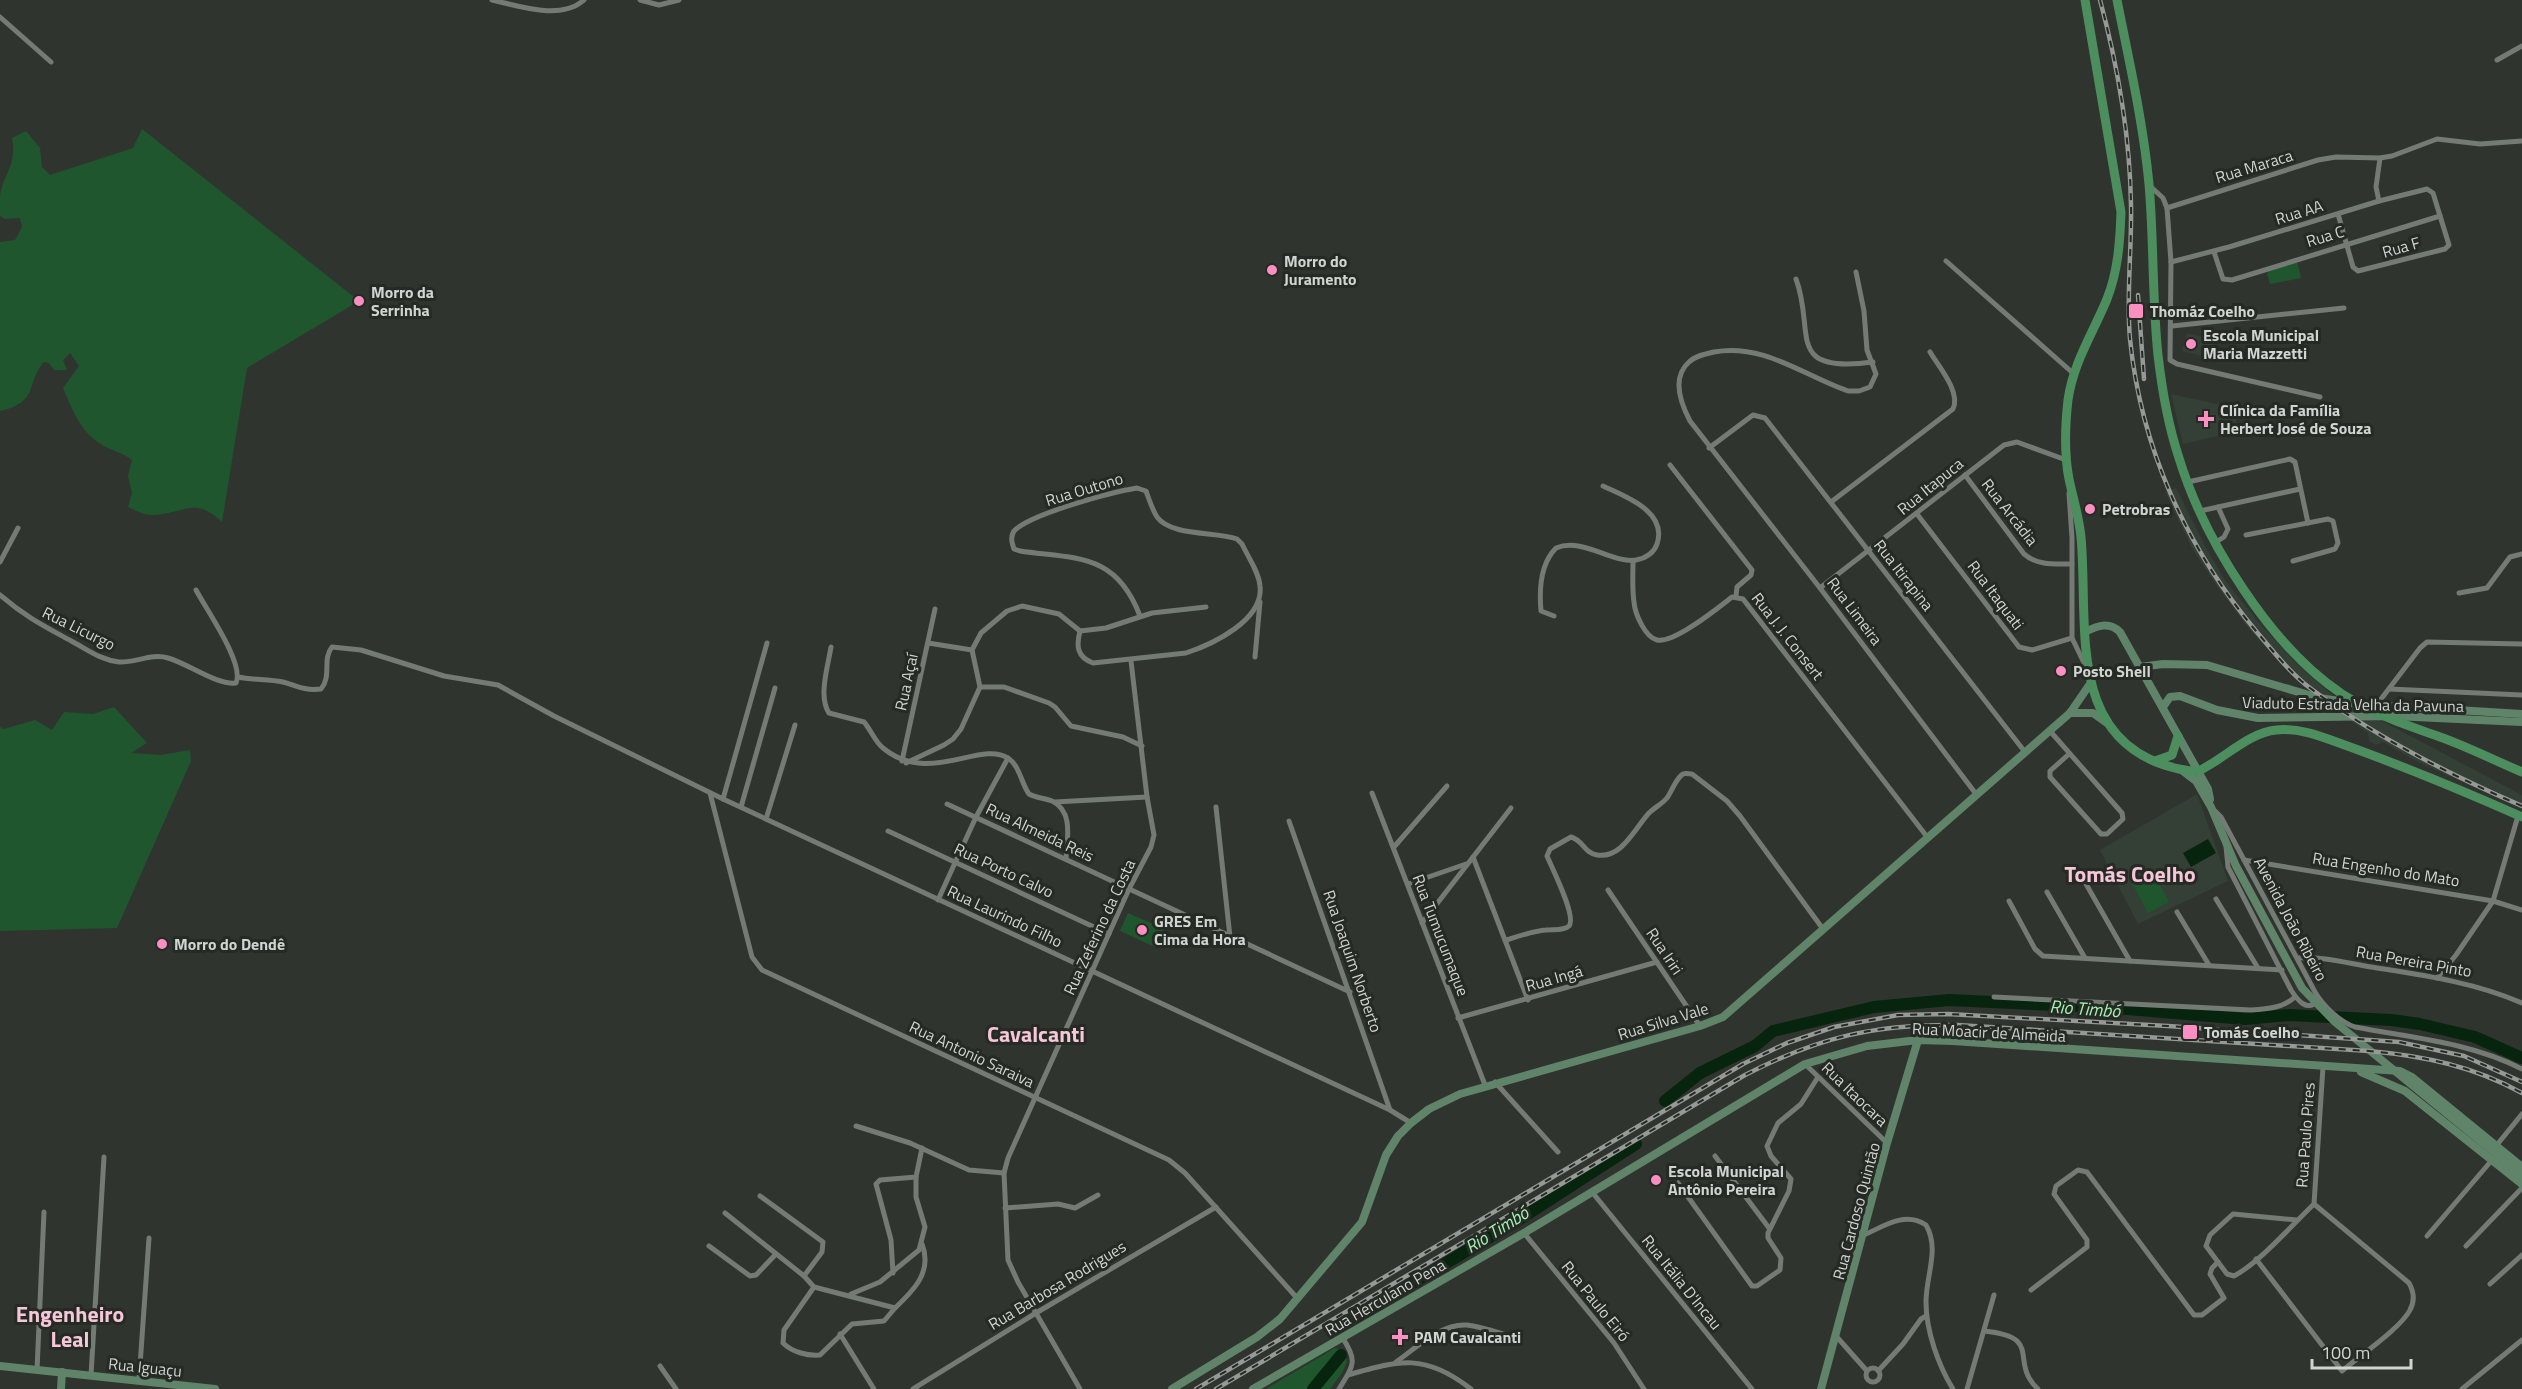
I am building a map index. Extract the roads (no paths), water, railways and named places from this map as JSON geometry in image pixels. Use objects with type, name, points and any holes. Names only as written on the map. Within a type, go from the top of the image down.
[{"type":"main road","points":[[2085,0],[2118,188],[2120,235],[2114,279],[2074,374],[2066,421],[2066,460],[2081,537],[2087,669],[2090,684],[2107,723]]},
{"type":"main road","points":[[2117,0],[2139,109],[2149,185],[2158,355],[2171,432],[2188,482],[2216,542],[2245,592],[2294,655],[2320,679],[2344,696],[2372,710],[2409,727],[2462,745],[2522,772]]},
{"type":"main road","name":"Avenida João Ribeiro","points":[[2085,632],[2103,625],[2115,627],[2208,789],[2211,807]]},
{"type":"main road","name":"Viaduto Estrada Velha da Pavuna","points":[[2140,667],[2163,664],[2207,665],[2319,698],[2351,703],[2522,714]]},
{"type":"main road","name":"Rua Silva Vale","points":[[1172,1389],[1257,1337],[1280,1319],[1362,1222],[1386,1155],[1398,1136],[1411,1123],[1443,1101],[1485,1085],[1700,1026],[1728,1012],[2070,713],[2090,684]]},
{"type":"main road","name":"Viaduto Estrada Velha da Pavuna","points":[[2163,707],[2170,698],[2180,696],[2237,715],[2259,718],[2394,716],[2518,722]]},
{"type":"main road","points":[[2070,713],[2093,713],[2107,723],[2132,748],[2155,761],[2179,769],[2198,771],[2260,734],[2279,729],[2314,734],[2520,816]]},
{"type":"main road","points":[[2155,761],[2172,754],[2178,736]]},
{"type":"main road","name":"Avenida João Ribeiro","points":[[2179,769],[2196,781],[2211,807],[2236,867],[2292,972],[2317,1006],[2522,1175]]},
{"type":"main road","name":"Rua Moacir de Almeida","points":[[1592,1192],[1805,1064],[1867,1046],[1918,1040],[1953,1041],[2350,1069]]},
{"type":"main road","name":"Rua Cardoso Quintão","points":[[1821,1389],[1887,1143],[1918,1040]]},
{"type":"main road","points":[[2350,1069],[2405,1073],[2522,1167]]},
{"type":"main road","points":[[2350,1069],[2405,1091],[2522,1186]]},
{"type":"main road","name":"Rua Herculano Pena","points":[[1253,1389],[1592,1192]]},
{"type":"main road","name":"Rua Iguaçu","points":[[0,1366],[215,1389]]},
{"type":"main road","points":[[61,1386],[62,1372]]},
{"type":"street","points":[[492,0],[551,10],[572,9],[584,0]]},
{"type":"street","points":[[640,0],[659,5],[679,0]]},
{"type":"street","points":[[0,17],[51,62]]},
{"type":"street","points":[[2497,60],[2522,46]]},
{"type":"street","name":"Rua Maraca","points":[[2167,208],[2318,160],[2352,156],[2380,158],[2392,156],[2437,139],[2480,144],[2522,141]]},
{"type":"street","points":[[2379,201],[2376,187],[2380,158]]},
{"type":"street","points":[[2149,185],[2163,198],[2167,208],[2172,326],[2169,355],[2172,362],[2320,397]]},
{"type":"street","name":"Rua AA","points":[[2171,262],[2214,252],[2421,190],[2430,190],[2433,193],[2440,216]]},
{"type":"street","points":[[2338,214],[2346,243]]},
{"type":"street","name":"Rua F","points":[[2346,243],[2353,267],[2363,272],[2445,249],[2449,245],[2448,237],[2440,216]]},
{"type":"street","name":"Rua C","points":[[2214,252],[2223,279],[2232,280],[2346,243],[2440,216]]},
{"type":"street","points":[[1946,261],[2074,374]]},
{"type":"street","points":[[1796,279],[1801,295],[1804,334],[1810,349],[1823,360],[1834,364],[1873,362],[1867,351],[1864,311],[1856,272]]},
{"type":"street","points":[[2172,326],[2344,308]]},
{"type":"street","name":"Rua Limeira","points":[[1873,362],[1876,374],[1873,384],[1864,390],[1848,391],[1771,357],[1742,351],[1716,352],[1692,359],[1685,365],[1680,375],[1679,397],[1690,421],[1709,448],[1821,588],[1976,794]]},
{"type":"street","points":[[1831,502],[1953,409],[1955,399],[1953,392],[1930,352]]},
{"type":"street","name":"Rua Itirapina","points":[[1709,448],[1750,417],[1761,416],[1768,421],[2025,752]]},
{"type":"street","name":"Rua Itapuca","points":[[1821,588],[2004,445],[2011,442],[2022,443],[2066,460]]},
{"type":"street","points":[[2188,482],[2290,459],[2295,462],[2308,523]]},
{"type":"street","points":[[1670,465],[1752,570],[1751,575],[1737,587],[1736,596]]},
{"type":"street","name":"Rua Arcádia","points":[[1965,475],[2024,554],[2031,560],[2039,563],[2072,564]]},
{"type":"street","points":[[2069,479],[2072,638],[2087,669]]},
{"type":"street","points":[[1554,616],[1541,611],[1540,591],[1545,564],[1556,548],[1570,545],[1582,547],[1634,561],[1645,558],[1655,548],[1658,532],[1656,524],[1642,505],[1603,486]]},
{"type":"street","name":"Rua Outono","points":[[1140,616],[1129,594],[1102,567],[1076,557],[1014,549],[1012,536],[1016,530],[1075,504],[1128,489],[1143,488],[1159,519],[1167,524],[1188,531],[1231,537],[1242,544],[1259,579],[1260,599]]},
{"type":"street","points":[[2200,511],[2300,489]]},
{"type":"street","points":[[2216,542],[2224,537],[2228,529],[2218,507]]},
{"type":"street","name":"Rua Itaquati","points":[[1917,514],[2019,647],[2032,650],[2072,638]]},
{"type":"street","points":[[2246,535],[2328,519],[2333,521],[2338,546],[2333,550],[2293,561]]},
{"type":"street","points":[[0,562],[18,528]]},
{"type":"street","points":[[2459,593],[2487,588],[2510,556],[2522,554]]},
{"type":"street","name":"Rua J. J. Consert","points":[[1634,561],[1634,605],[1641,623],[1652,638],[1658,640],[1673,637],[1736,596],[1743,599],[1928,838]]},
{"type":"street","points":[[196,590],[234,657],[238,677]]},
{"type":"street","name":"Rua Licurgo","points":[[0,595],[32,621],[102,658],[129,662],[164,657],[192,666],[210,677],[229,683],[236,683],[238,677]]},
{"type":"street","points":[[1255,657],[1260,599]]},
{"type":"street","points":[[1080,631],[1079,652],[1088,661],[1101,664],[1186,653],[1238,627],[1260,599]]},
{"type":"street","points":[[904,762],[953,739],[962,729],[980,687],[972,650],[976,638],[1013,607],[1022,606],[1059,614],[1080,631],[1106,628],[1140,616],[1206,608]]},
{"type":"street","name":"Rua Açaí","points":[[904,762],[934,609]]},
{"type":"street","points":[[2372,710],[2427,642],[2522,644]]},
{"type":"street","points":[[723,799],[766,643]]},
{"type":"street","points":[[928,643],[972,650]]},
{"type":"street","name":"Rua Laurindo Filho","points":[[238,677],[281,681],[306,691],[321,689],[326,683],[327,653],[332,647],[361,650],[444,676],[498,685],[588,734],[723,799],[1390,1110],[1411,1123]]},
{"type":"street","points":[[831,647],[825,686],[826,710],[834,716],[864,722],[882,747],[904,762],[917,764],[958,761],[989,754],[1008,758],[1015,765],[1029,794],[1055,802],[1062,807],[1067,824],[1066,859]]},
{"type":"street","name":"Rua Zeferino da Costa","points":[[1080,1389],[1008,1260],[1004,1173],[1008,1158],[1129,889],[1151,847],[1154,835],[1147,798],[1131,661]]},
{"type":"street","points":[[980,687],[1004,687],[1049,703],[1071,726],[1123,737],[1142,746]]},
{"type":"street","points":[[741,807],[775,688]]},
{"type":"street","points":[[2389,689],[2522,695]]},
{"type":"street","points":[[766,819],[795,725]]},
{"type":"street","points":[[2050,731],[2123,815],[2123,819],[2107,834],[2101,834],[2050,777],[2050,771],[2069,754]]},
{"type":"street","points":[[938,900],[976,817],[1008,758]]},
{"type":"street","points":[[1506,940],[1537,931],[1568,927],[1570,923],[1570,913],[1547,856],[1550,849],[1571,837],[1578,839],[1590,853],[1601,856],[1614,852],[1635,832],[1651,811],[1665,800],[1683,774],[1692,774],[1727,801],[1823,929]]},
{"type":"street","points":[[1394,847],[1447,786]]},
{"type":"street","name":"Rua Antonio Saraiva","points":[[710,792],[752,957],[756,965],[770,974],[1170,1160],[1185,1173],[1297,1298]]},
{"type":"street","name":"Rua Tumucumaque","points":[[1372,793],[1485,1085]]},
{"type":"street","points":[[1055,802],[1147,798]]},
{"type":"street","name":"Rua Almeida Reis","points":[[947,804],[1350,992]]},
{"type":"street","points":[[1216,807],[1230,937]]},
{"type":"street","name":"Avenida João Ribeiro","points":[[2211,807],[2221,817],[2319,999],[2346,1023],[2362,1029],[2450,1043],[2478,1051],[2522,1069]]},
{"type":"street","points":[[1422,923],[1511,808]]},
{"type":"street","points":[[2437,978],[2456,955],[2493,900],[2520,816]]},
{"type":"street","name":"Rua Joaquim Norberto","points":[[1289,821],[1390,1110]]},
{"type":"street","name":"Rua Porto Calvo","points":[[888,831],[1109,934]]},
{"type":"street","points":[[2226,846],[2228,867],[2295,997],[2307,1006],[2314,1005],[2319,999]]},
{"type":"street","points":[[1473,857],[1528,1000]]},
{"type":"street","name":"Rua Engenho do Mato","points":[[2244,860],[2493,900],[2522,910]]},
{"type":"street","points":[[1408,884],[1468,864]]},
{"type":"street","points":[[2082,877],[2130,961]]},
{"type":"street","name":"Rua Iriri","points":[[1608,890],[1700,1026]]},
{"type":"street","points":[[2047,892],[2085,958]]},
{"type":"street","points":[[2216,899],[2258,968]]},
{"type":"street","points":[[2009,901],[2038,954],[2048,957],[2282,970]]},
{"type":"street","points":[[2177,912],[2209,965]]},
{"type":"street","name":"Rua Pereira Pinto","points":[[2298,958],[2319,959],[2437,978],[2485,989],[2522,1003]]},
{"type":"street","name":"Rua Ingá","points":[[1458,1018],[1657,962]]},
{"type":"street","points":[[1994,997],[2251,1010],[2279,1006],[2295,997]]},
{"type":"street","name":"Rua Itaocara","points":[[1805,1064],[1887,1143]]},
{"type":"street","name":"Rua Paulo Pires","points":[[2218,1262],[2227,1274],[2238,1274],[2314,1204],[2323,1067]]},
{"type":"street","points":[[1678,1183],[1752,1286],[1757,1286],[1780,1270],[1781,1258],[1768,1238],[1769,1228],[1791,1179],[1768,1151],[1768,1142],[1778,1123],[1801,1104],[1818,1077]]},
{"type":"street","points":[[1495,1082],[1558,1152]]},
{"type":"street","points":[[2496,1146],[2522,1114]]},
{"type":"street","points":[[856,1126],[922,1148],[969,1170],[1004,1173]]},
{"type":"street","points":[[849,1295],[880,1282],[893,1273],[919,1250],[922,1244],[925,1227],[916,1197],[916,1177],[922,1148]]},
{"type":"street","points":[[1715,1156],[1769,1228]]},
{"type":"street","points":[[91,1375],[104,1157]]},
{"type":"street","points":[[2427,1236],[2492,1160]]},
{"type":"street","points":[[2031,1290],[2087,1247],[2087,1240],[2054,1194],[2056,1186],[2078,1170],[2087,1172],[2196,1316],[2202,1315],[2224,1298],[2210,1274],[2218,1262],[2206,1243],[2210,1235],[2233,1214],[2297,1220]]},
{"type":"street","points":[[893,1273],[891,1240],[876,1184],[880,1179],[916,1177]]},
{"type":"street","points":[[2466,1246],[2522,1186]]},
{"type":"street","name":"Rua Itália D'Incau","points":[[1592,1192],[1752,1389]]},
{"type":"street","points":[[1005,1209],[1058,1204],[1075,1208],[1098,1195]]},
{"type":"street","points":[[760,1197],[823,1242],[822,1252],[804,1276]]},
{"type":"street","name":"Rua Paulo Pires","points":[[2256,1259],[2342,1371],[2406,1317],[2413,1303],[2412,1288],[2409,1283],[2314,1204]]},
{"type":"street","name":"Rua Barbosa Rodrigues","points":[[913,1389],[1036,1313],[1216,1207]]},
{"type":"street","points":[[37,1370],[44,1212]]},
{"type":"street","points":[[725,1213],[804,1276],[814,1287],[895,1308]]},
{"type":"street","points":[[1864,1235],[1903,1219],[1912,1219],[1926,1225],[1932,1243],[1926,1316],[1942,1368],[1953,1389]]},
{"type":"street","name":"Rua Paulo Eiró","points":[[1524,1233],[1614,1344],[1644,1389]]},
{"type":"street","points":[[139,1380],[149,1238]]},
{"type":"street","points":[[814,1287],[784,1330],[783,1343],[801,1353],[820,1354],[852,1324],[884,1321],[916,1289],[921,1281],[925,1262],[922,1244]]},
{"type":"street","points":[[709,1246],[750,1276],[756,1275],[776,1254]]},
{"type":"street","points":[[2490,1284],[2522,1255]]},
{"type":"street","points":[[1967,1389],[1994,1294]]},
{"type":"street","points":[[1873,1382],[1879,1378],[1878,1371],[1926,1316]]},
{"type":"street","points":[[1348,1375],[1396,1362],[1439,1333],[1454,1327],[1470,1326],[1514,1337]]},
{"type":"street","points":[[1984,1331],[2015,1338],[2024,1354],[2025,1372],[2038,1389]]},
{"type":"street","points":[[840,1334],[874,1389]]},
{"type":"street","points":[[1836,1336],[1867,1371],[1867,1378],[1873,1382],[1874,1389]]},
{"type":"street","points":[[1339,1389],[1352,1367],[1353,1357],[1342,1337]]},
{"type":"street","points":[[2462,1389],[2522,1340]]},
{"type":"street","points":[[1396,1362],[1432,1365],[1445,1370],[1471,1389]]},
{"type":"street","points":[[660,1366],[676,1389]]},
{"type":"street","points":[[1867,1371],[1872,1369],[1878,1371]]},
{"type":"waterway","name":"Rio Timbó","points":[[1665,1101],[1700,1073],[1755,1046],[1773,1031],[1874,1007],[1949,1000],[2116,1008],[2245,1019],[2289,1015],[2391,1020],[2420,1024],[2475,1037],[2522,1058]]},
{"type":"waterway","name":"Rio Timbó","points":[[1359,1315],[1520,1219],[1636,1144]]},
{"type":"waterway","name":"Rio Timbó","points":[[1313,1389],[1341,1355]]},
{"type":"railway","points":[[2100,0],[2117,76],[2128,153],[2131,222],[2129,323],[2136,379],[2144,419],[2156,457],[2188,530],[2231,599],[2288,668],[2303,682],[2360,723],[2386,738],[2440,768],[2522,806]]},
{"type":"railway","points":[[2138,295],[2144,379]]},
{"type":"railway","points":[[1196,1389],[1743,1064],[1787,1043],[1834,1027],[1898,1015],[1948,1014],[2399,1042],[2464,1056],[2522,1082]]},
{"type":"railway","points":[[1216,1389],[1745,1075],[1798,1051],[1848,1035],[1900,1027],[1957,1025],[2369,1051],[2429,1059],[2467,1069],[2522,1093]]},
{"type":"place","name":"Morro do Juramento","points":[[1272,270]]},
{"type":"place","name":"Morro da Serrinha","points":[[359,301]]},
{"type":"place","name":"Thomáz Coelho","points":[[2136,311]]},
{"type":"place","name":"Escola Municipal Maria Mazzetti","points":[[2191,344]]},
{"type":"place","name":"Clínica da Família Herbert José de Souza","points":[[2206,419]]},
{"type":"place","name":"Petrobras","points":[[2090,509]]},
{"type":"place","name":"Posto Shell","points":[[2061,671]]},
{"type":"place","name":"GRES Em Cima da Hora","points":[[1142,930]]},
{"type":"place","name":"Morro do Dendê","points":[[162,944]]},
{"type":"place","name":"Tomás Coelho","points":[[2190,1032]]},
{"type":"place","name":"Escola Municipal Antônio Pereira","points":[[1656,1180]]},
{"type":"place","name":"PAM Cavalcanti","points":[[1400,1337]]},
{"type":"district","name":"Tomás Coelho","points":[[2130,874]]},
{"type":"district","name":"Cavalcanti","points":[[1036,1034]]},
{"type":"district","name":"Engenheiro Leal","points":[[70,1326]]}]
